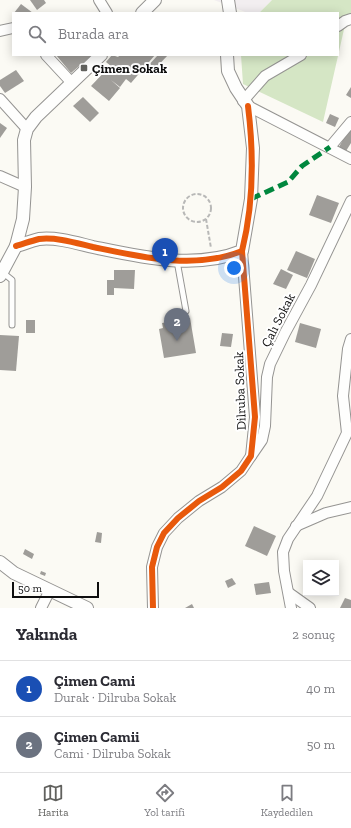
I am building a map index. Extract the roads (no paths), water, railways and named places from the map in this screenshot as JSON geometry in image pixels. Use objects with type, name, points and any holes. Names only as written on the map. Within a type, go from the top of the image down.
[{"type":"street","points":[[99,0],[106,12]]},
{"type":"street","points":[[143,12],[155,0]]},
{"type":"street","points":[[228,0],[230,12]]},
{"type":"street","points":[[339,25],[351,19]]},
{"type":"street","points":[[0,31],[12,28]]},
{"type":"street","points":[[47,56],[72,84]]},
{"type":"street","points":[[1,274],[16,246],[23,218],[25,187],[24,140],[27,129],[36,117],[100,56]]},
{"type":"street","points":[[16,246],[39,239],[58,239],[135,256],[177,261],[212,259],[230,256],[242,250],[246,235],[253,173],[253,148],[245,104],[228,71],[227,56]]},
{"type":"street","points":[[245,104],[266,76],[299,56]]},
{"type":"street","points":[[0,99],[27,129]]},
{"type":"street","points":[[245,104],[351,159]]},
{"type":"street","points":[[330,147],[351,122]]},
{"type":"street","points":[[0,176],[25,187]]},
{"type":"street","name":"Çalı Sokak","points":[[251,456],[262,440],[265,426],[267,377],[270,364],[311,285],[351,202]]},
{"type":"street","name":"Dilruba Sokak","points":[[153,608],[152,567],[157,547],[164,532],[199,501],[222,487],[241,471],[251,456],[255,417],[242,250]]},
{"type":"street","points":[[290,608],[289,594],[284,571],[283,552],[288,539],[317,496],[350,433],[343,396],[348,349],[351,339]]},
{"type":"street","points":[[296,526],[326,513],[351,507]]},
{"type":"street","points":[[0,562],[14,573],[87,608]]},
{"type":"street","points":[[41,608],[50,590]]},
{"type":"street","points":[[289,594],[310,608]]},
{"type":"lane","points":[[177,261],[186,311]]},
{"type":"lane","points":[[1,274],[12,280],[12,325]]},
{"type":"place","name":"Çimen Sokak","points":[[84,68]]},
{"type":"place","name":"Çimen Cami","points":[[165,271]]},
{"type":"place","name":"Çimen Camii","points":[[177,341]]}]
